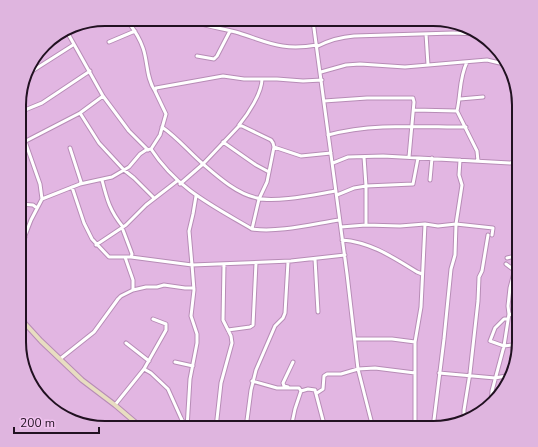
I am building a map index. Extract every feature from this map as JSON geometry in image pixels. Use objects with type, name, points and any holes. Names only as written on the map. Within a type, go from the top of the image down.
[{"type":"street","points":[[42,199],[80,184],[112,177],[129,167],[140,154],[149,149],[160,136],[165,119],[165,111],[150,81],[143,48],[131,26]]},
{"type":"street","points":[[210,26],[283,47],[297,48],[318,45],[328,41],[348,37],[371,35],[468,34]]},
{"type":"street","points":[[314,26],[318,45],[328,135],[345,255],[358,369],[371,421]]},
{"type":"street","points":[[109,42],[135,31]]},
{"type":"street","points":[[197,56],[214,59],[230,31]]},
{"type":"street","points":[[426,34],[428,65]]},
{"type":"street","points":[[68,35],[103,96],[129,131],[149,149],[179,183],[196,196],[252,230],[261,231],[339,220]]},
{"type":"street","points":[[35,69],[73,44]]},
{"type":"street","points":[[321,72],[346,65],[360,64],[404,66],[486,60],[500,63]]},
{"type":"street","points":[[467,62],[462,74],[460,99],[457,111],[477,151],[478,161]]},
{"type":"street","points":[[26,110],[42,103],[90,71]]},
{"type":"street","points":[[155,91],[158,88],[223,76],[244,79],[303,81],[322,80]]},
{"type":"street","points":[[96,245],[123,229],[154,198],[179,183],[203,164],[240,126],[253,106],[262,84],[262,79]]},
{"type":"street","points":[[26,141],[80,113],[103,96]]},
{"type":"street","points":[[324,101],[356,98],[411,97],[414,100],[414,110],[409,157]]},
{"type":"street","points":[[460,99],[483,97]]},
{"type":"street","points":[[414,110],[457,111]]},
{"type":"street","points":[[80,113],[99,144],[154,198]]},
{"type":"street","points":[[240,126],[270,140],[274,147],[269,172],[259,199],[252,230]]},
{"type":"street","points":[[328,135],[361,128],[392,126],[466,127]]},
{"type":"street","points":[[162,127],[173,135],[203,164],[244,194],[259,199],[284,198],[336,191]]},
{"type":"street","points":[[223,142],[256,166],[269,172]]},
{"type":"street","points":[[26,147],[40,184],[42,199],[26,235]]},
{"type":"street","points":[[274,147],[301,156],[331,153]]},
{"type":"street","points":[[70,148],[81,182],[80,184]]},
{"type":"street","points":[[364,156],[366,225]]},
{"type":"street","points":[[333,163],[348,158],[364,156],[512,163]]},
{"type":"street","points":[[337,195],[354,188],[366,186],[413,184],[418,158]]},
{"type":"street","points":[[430,180],[432,158]]},
{"type":"street","points":[[434,421],[451,269],[455,255],[456,224],[462,185],[459,175],[460,160]]},
{"type":"street","points":[[102,180],[107,202],[123,229],[132,254],[131,257]]},
{"type":"street","points":[[72,187],[84,223],[92,239],[96,245],[109,257],[131,257],[192,266],[288,262],[345,255]]},
{"type":"street","points":[[187,421],[190,379],[197,343],[197,334],[192,316],[194,288],[189,230],[196,196]]},
{"type":"street","points":[[26,204],[33,205],[37,208]]},
{"type":"street","points":[[415,421],[415,342],[421,307],[425,224]]},
{"type":"street","points":[[341,227],[425,224],[438,226],[456,224],[493,228],[479,278],[478,302],[464,415]]},
{"type":"street","points":[[342,240],[352,241],[376,248],[422,274]]},
{"type":"street","points":[[125,257],[133,280],[133,290]]},
{"type":"street","points":[[507,258],[512,257]]},
{"type":"street","points":[[315,259],[318,312]]},
{"type":"street","points":[[247,421],[252,381],[275,326],[283,318],[285,313],[288,262]]},
{"type":"street","points":[[228,330],[250,327],[253,325],[256,263]]},
{"type":"street","points":[[506,264],[512,268]]},
{"type":"street","points":[[217,421],[222,383],[232,343],[231,336],[223,320],[224,265]]},
{"type":"street","points":[[492,395],[504,346],[512,282]]},
{"type":"street","points":[[60,359],[94,332],[121,296],[133,290],[164,285],[194,288]]},
{"type":"street","points":[[512,316],[504,318],[495,328],[490,341],[504,346],[512,345]]},
{"type":"street","points":[[115,405],[144,369],[163,336],[166,325],[153,319]]},
{"type":"street","points":[[26,325],[82,380],[134,421]]},
{"type":"street","points":[[355,339],[392,339],[415,342]]},
{"type":"street","points":[[126,343],[148,361]]},
{"type":"street","points":[[175,362],[193,366]]},
{"type":"street","points":[[289,388],[284,386],[283,383],[293,362]]},
{"type":"street","points":[[317,393],[323,389],[325,375],[341,374],[358,369],[375,368],[415,373]]},
{"type":"street","points":[[144,369],[168,389],[183,421]]},
{"type":"street","points":[[439,373],[495,378],[504,376]]},
{"type":"street","points":[[252,381],[277,388],[300,388],[301,391],[312,389],[315,390],[323,421]]},
{"type":"street","points":[[293,421],[295,409],[301,391]]}]
